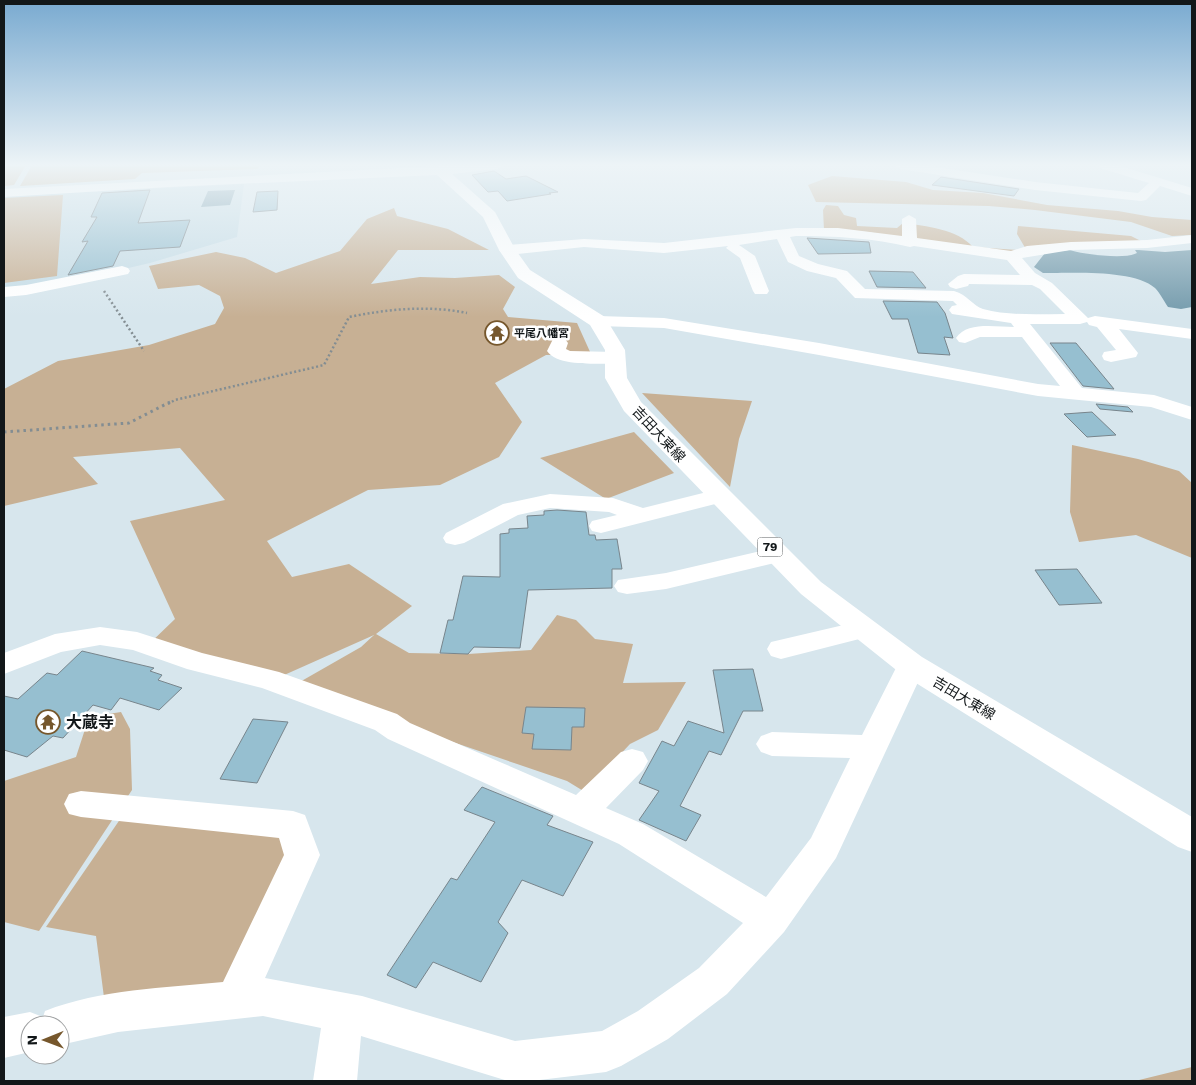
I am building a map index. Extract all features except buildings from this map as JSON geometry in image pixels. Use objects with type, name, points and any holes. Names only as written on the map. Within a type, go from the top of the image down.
[{"type":"main road","name":"吉田大東線","points":[[490,216],[507,250],[524,274],[598,321],[615,350],[616,378],[632,406],[811,588],[911,665],[1192,836]]},
{"type":"street","points":[[909,219],[910,243]]},
{"type":"street","points":[[732,224],[750,240]]},
{"type":"street","points":[[729,249],[750,240],[782,235],[838,232],[871,235],[996,256],[1012,256],[1026,251],[1071,246],[1147,244],[1192,239]]},
{"type":"street","points":[[782,235],[792,259],[813,268],[841,274],[861,294],[954,296],[958,297],[975,312]]},
{"type":"street","points":[[507,250],[584,243],[664,248],[729,249],[747,256],[761,291]]},
{"type":"street","points":[[1012,256],[1029,276],[1046,286],[1080,319]]},
{"type":"street","points":[[4,292],[122,272]]},
{"type":"street","points":[[956,284],[962,283],[964,279],[1037,280]]},
{"type":"street","points":[[936,309],[975,312],[1022,325],[1075,392]]},
{"type":"street","points":[[965,338],[977,332],[1080,319],[1192,334]]},
{"type":"street","points":[[598,321],[635,321],[664,324],[819,349],[1038,390],[1075,392],[1154,401],[1192,414]]},
{"type":"street","points":[[1103,322],[1129,353],[1111,356]]},
{"type":"street","points":[[559,343],[556,351],[566,356],[615,358]]},
{"type":"street","points":[[601,526],[719,496]]},
{"type":"street","points":[[456,538],[511,509],[550,500],[613,505],[642,516]]},
{"type":"street","points":[[627,586],[666,581],[778,555]]},
{"type":"street","points":[[781,649],[865,629]]},
{"type":"street","points":[[4,664],[55,643],[100,636],[137,641],[197,662],[269,678],[386,722],[400,731],[631,834],[771,920]]},
{"type":"street","points":[[70,1023],[118,1012],[263,997],[362,1016],[515,1062],[606,1051],[652,1025],[712,981],[771,920],[824,848],[911,665]]},
{"type":"street","points":[[772,744],[872,747]]},
{"type":"street","points":[[581,811],[632,761]]},
{"type":"street","points":[[81,804],[293,825],[302,855],[234,1000]]},
{"type":"street","points":[[335,1081],[343,1013]]},
{"type":"street","points":[[4,1038],[20,1034]]},
{"type":"path","points":[[94,276],[144,351]]},
{"type":"path","points":[[4,432],[129,423],[175,400],[324,365],[350,316],[399,307],[446,308],[467,313]]},
{"type":"shaded area","points":[[4,216],[240,216],[237,237],[150,263],[55,285],[4,289]]},
{"type":"shaded area","points":[[4,216],[61,216],[57,276],[4,283]]},
{"type":"shaded area","points":[[375,216],[397,216],[448,229],[489,250],[398,250],[371,284],[420,277],[455,278],[499,275],[515,287],[503,309],[508,317],[577,323],[591,354],[546,355],[495,383],[522,422],[499,457],[440,485],[368,490],[267,541],[292,577],[349,564],[412,606],[376,634],[409,653],[468,654],[531,650],[557,615],[576,620],[595,639],[633,644],[623,683],[686,682],[658,730],[630,744],[585,792],[567,781],[291,687],[361,647],[374,635],[273,680],[148,645],[175,619],[130,521],[225,500],[180,448],[73,457],[98,484],[4,506],[4,389],[58,361],[149,345],[215,324],[224,308],[220,296],[199,285],[158,289],[149,266],[216,252],[245,258],[276,273],[340,251],[367,219]]},
{"type":"shaded area","points":[[823,216],[847,216],[856,218],[857,226],[897,228],[903,223],[921,225],[950,232],[959,236],[973,247],[1018,250],[1003,253],[868,232],[824,230]]},
{"type":"shaded area","points":[[1080,216],[1144,216],[1192,220],[1192,235],[1172,236],[1131,222]]},
{"type":"shaded area","points":[[1018,226],[1131,236],[1143,242],[1027,251],[1017,234]]},
{"type":"shaded area","points":[[642,393],[752,401],[739,439],[730,487]]},
{"type":"shaded area","points":[[634,432],[674,473],[606,499],[540,458]]},
{"type":"shaded area","points":[[1072,445],[1138,459],[1179,471],[1192,483],[1192,558],[1136,535],[1079,542],[1070,512]]},
{"type":"shaded area","points":[[121,712],[130,729],[132,790],[39,931],[4,922],[4,781],[76,757],[89,717]]},
{"type":"shaded area","points":[[123,815],[298,836],[239,988],[105,1005],[96,936],[46,927]]},
{"type":"shaded area","points":[[1192,1067],[1192,1081],[1135,1081]]},
{"type":"water","points":[[1069,250],[1093,255],[1123,256],[1137,253],[1135,250],[1165,252],[1192,250],[1192,307],[1181,309],[1168,307],[1155,288],[1145,282],[1132,278],[1101,273],[1043,273],[1034,267],[1045,253]]},
{"type":"place","name":"平尾八幡宮","points":[[497,333]]},
{"type":"place","name":"大蔵寺","points":[[48,722]]}]
